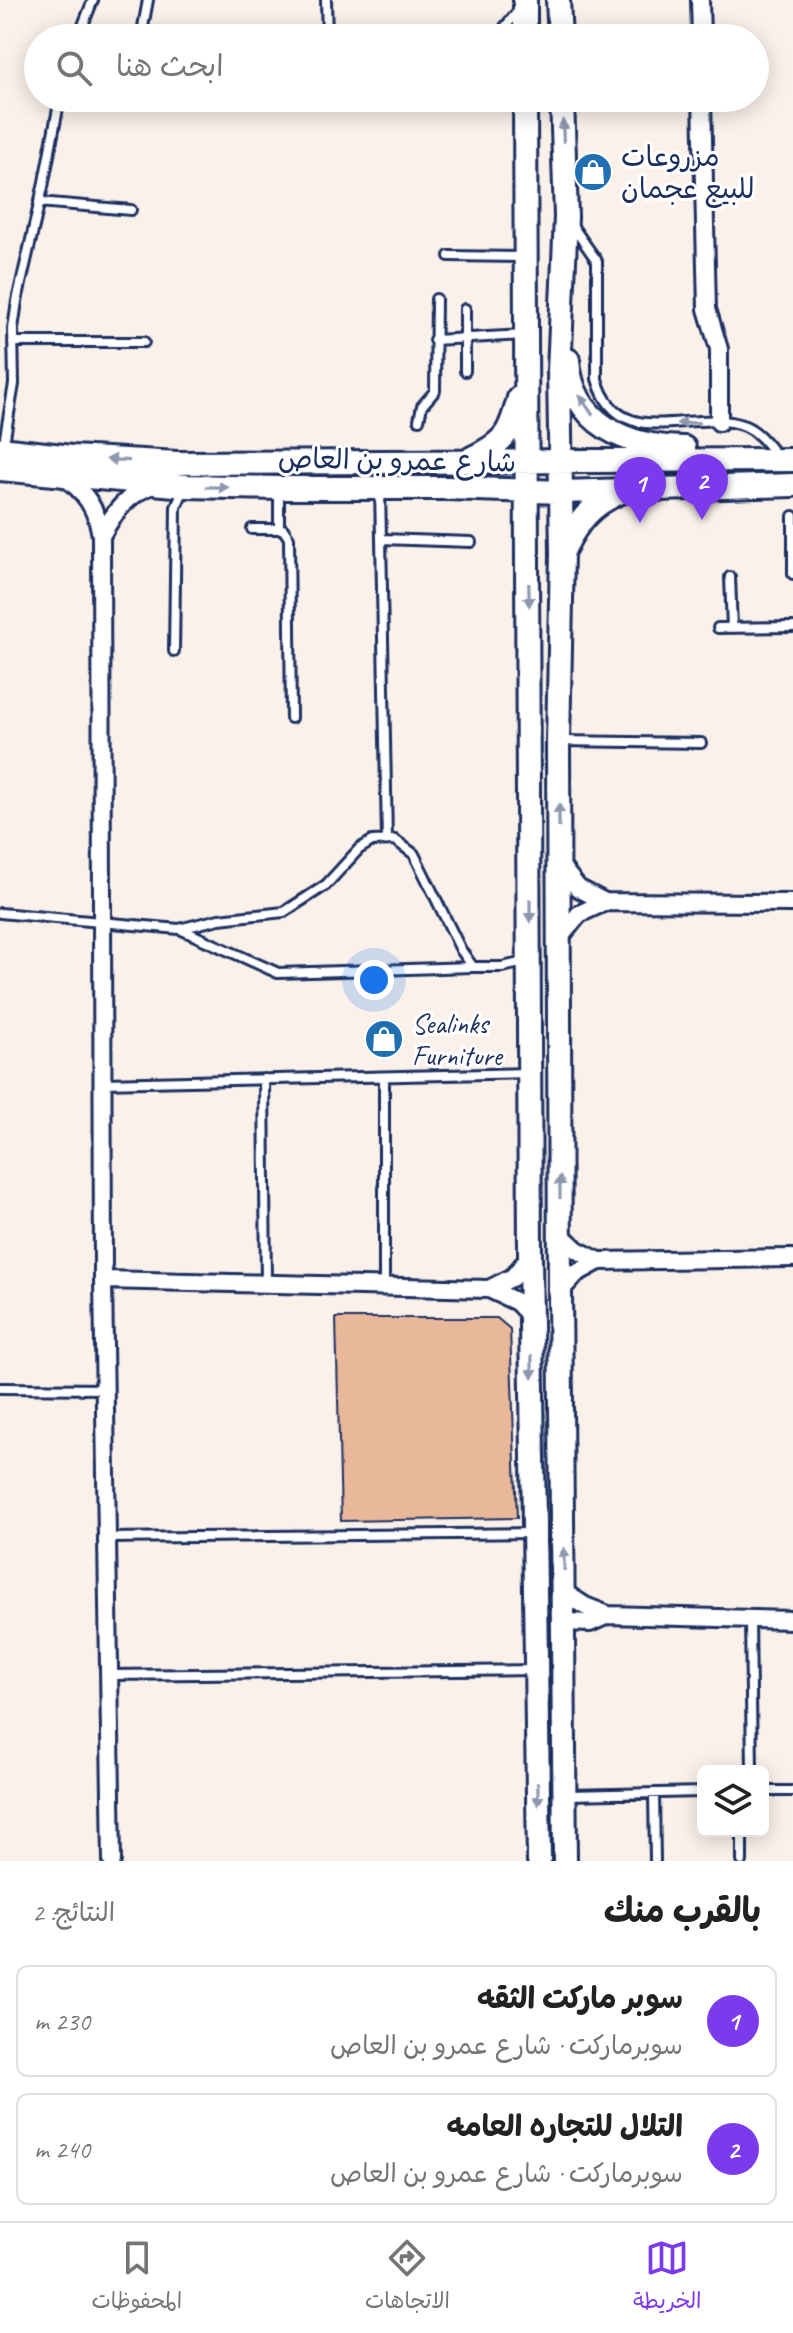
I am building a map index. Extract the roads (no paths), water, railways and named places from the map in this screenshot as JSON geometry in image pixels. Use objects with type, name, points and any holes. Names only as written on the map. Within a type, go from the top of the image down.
[{"type":"main road","points":[[525,0],[525,24]]},
{"type":"main road","points":[[558,0],[559,24]]},
{"type":"main road","points":[[525,112],[530,1256],[539,1861]]},
{"type":"main road","points":[[562,112],[566,217],[559,371],[562,554],[558,741],[565,1861]]},
{"type":"main road","points":[[565,255],[569,273],[568,367],[578,395],[596,419],[620,437],[648,446],[718,449],[777,460]]},
{"type":"main road","points":[[466,461],[501,443],[507,435],[526,365]]},
{"type":"main road","name":"شارع عمرو بن العاص","points":[[1,456],[178,463],[777,460]]},
{"type":"main road","name":"شارع عمرو بن العاص","points":[[1,456],[62,476],[186,486],[469,488],[562,492],[793,485]]},
{"type":"main road","points":[[469,488],[495,498],[507,507],[520,523],[527,540]]},
{"type":"main road","points":[[562,554],[573,530],[592,508],[628,489]]},
{"type":"main road","points":[[535,1533],[544,1551],[550,1606],[565,1622]]},
{"type":"main road","points":[[537,1670],[553,1688],[554,1767],[564,1791]]},
{"type":"street","points":[[700,0],[701,24]]},
{"type":"street","points":[[702,112],[707,302],[720,357],[719,422]]},
{"type":"street","points":[[62,476],[73,482],[89,501],[101,536],[103,1280],[112,1861]]},
{"type":"street","points":[[101,536],[118,508],[143,488],[157,484]]},
{"type":"street","points":[[559,864],[578,888],[605,902]]},
{"type":"street","points":[[561,936],[579,914],[605,902],[793,903]]},
{"type":"street","points":[[560,1234],[577,1250],[599,1261],[793,1258]]},
{"type":"street","points":[[489,1289],[513,1277],[530,1256]]},
{"type":"street","points":[[560,1291],[577,1273],[599,1261]]},
{"type":"street","points":[[103,1280],[489,1289],[517,1302],[531,1317]]},
{"type":"street","points":[[565,1593],[585,1606],[608,1615],[793,1620]]},
{"type":"street","points":[[565,1622],[590,1623],[608,1615]]},
{"type":"lane","points":[[84,24],[93,0]]},
{"type":"lane","points":[[144,24],[148,0]]},
{"type":"lane","points":[[326,0],[327,24]]},
{"type":"lane","points":[[509,24],[525,0]]},
{"type":"lane","points":[[1,456],[14,384],[13,342],[17,301],[57,112]]},
{"type":"lane","points":[[39,202],[131,210]]},
{"type":"lane","points":[[566,217],[597,261],[597,379],[605,399],[620,414],[640,423],[737,424],[754,431],[777,460]]},
{"type":"lane","points":[[449,256],[526,257]]},
{"type":"lane","points":[[419,420],[422,406],[435,391],[436,299]]},
{"type":"lane","points":[[465,309],[465,371]]},
{"type":"lane","points":[[434,340],[526,335]]},
{"type":"lane","points":[[13,342],[144,342]]},
{"type":"lane","points":[[174,651],[176,507],[186,486]]},
{"type":"lane","points":[[279,488],[279,528]]},
{"type":"lane","points":[[380,489],[387,839]]},
{"type":"lane","points":[[793,516],[793,574]]},
{"type":"lane","points":[[252,529],[279,528],[286,531],[289,538],[291,718]]},
{"type":"lane","points":[[381,539],[471,542]]},
{"type":"lane","points":[[730,577],[732,628]]},
{"type":"lane","points":[[718,628],[793,627]]},
{"type":"lane","points":[[558,741],[701,743]]},
{"type":"lane","points":[[179,929],[219,919],[284,912],[326,885],[365,844],[387,839],[402,844],[414,854],[461,950],[473,967]]},
{"type":"lane","points":[[0,913],[179,929],[278,973],[502,967],[530,961]]},
{"type":"lane","points":[[102,1083],[530,1073]]},
{"type":"lane","points":[[384,1077],[384,1286]]},
{"type":"lane","points":[[264,1079],[266,1284]]},
{"type":"lane","points":[[0,1388],[104,1389]]},
{"type":"lane","points":[[107,1538],[535,1533]]},
{"type":"lane","points":[[750,1619],[752,1765]]},
{"type":"lane","points":[[109,1675],[537,1670]]},
{"type":"lane","points":[[564,1791],[697,1792]]},
{"type":"lane","points":[[769,1791],[793,1791]]},
{"type":"lane","points":[[654,1793],[655,1861]]},
{"type":"lane","points":[[742,1837],[742,1861]]},
{"type":"place","name":"مزروعات للبيع عجمان","points":[[593,172]]},
{"type":"place","name":"التلال للتجاره العامه","points":[[702,520]]},
{"type":"place","name":"سوبر ماركت الثقه","points":[[640,523]]},
{"type":"place","name":"Sealinks Furniture","points":[[384,1039]]}]
